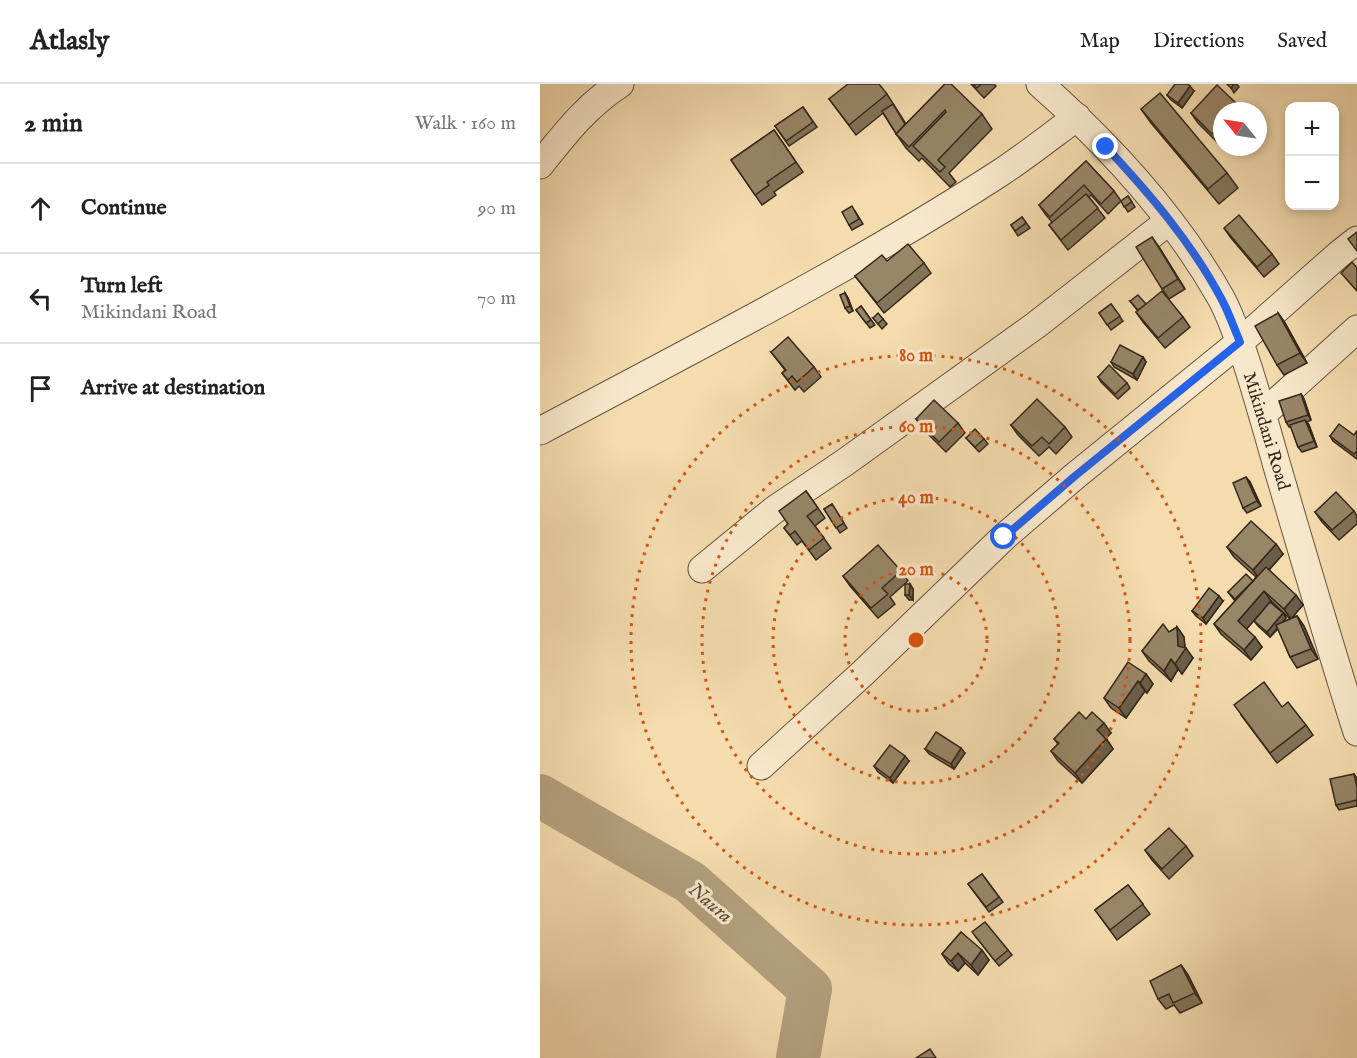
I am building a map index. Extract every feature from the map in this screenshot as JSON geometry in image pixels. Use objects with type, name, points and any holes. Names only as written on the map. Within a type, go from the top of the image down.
[{"type":"street","points":[[540,165],[571,127],[606,93],[620,84]]},
{"type":"street","name":"Mikindani Road","points":[[1040,84],[1077,117],[1142,186],[1197,258],[1222,300],[1240,342],[1263,414],[1307,570],[1357,732]]},
{"type":"street","points":[[540,431],[859,260],[1001,172],[1077,117]]},
{"type":"street","points":[[702,569],[774,510],[844,463],[1036,325],[1170,221]]},
{"type":"street","points":[[761,766],[863,673],[1004,537],[1240,342],[1357,240]]},
{"type":"street","points":[[1263,414],[1357,329]]},
{"type":"building","points":[[848,84],[879,84],[887,94],[849,125],[829,99]]},
{"type":"building","points":[[945,84],[951,84],[982,114],[938,160],[945,167],[940,172],[913,146],[946,112],[945,110],[909,147],[896,134]]},
{"type":"building","points":[[1175,84],[1190,86],[1178,103],[1167,95]]},
{"type":"building","points":[[1217,85],[1235,102],[1213,102],[1212,134],[1191,113]]},
{"type":"building","points":[[1160,93],[1227,173],[1208,189],[1141,109]]},
{"type":"building","points":[[893,104],[905,124],[896,134],[882,111]]},
{"type":"building","points":[[803,107],[813,122],[786,141],[775,126]]},
{"type":"building","points":[[774,130],[796,162],[767,182],[769,185],[755,195],[731,160]]},
{"type":"building","points":[[1086,161],[1114,191],[1101,204],[1084,185],[1050,217],[1039,205]]},
{"type":"building","points":[[1086,194],[1098,208],[1061,240],[1049,225]]},
{"type":"building","points":[[1128,196],[1132,202],[1124,207],[1121,201]]},
{"type":"building","points":[[852,206],[859,219],[849,225],[842,212]]},
{"type":"building","points":[[1239,215],[1272,254],[1257,267],[1224,228]]},
{"type":"building","points":[[1022,217],[1026,223],[1015,231],[1011,225]]},
{"type":"building","points":[[1357,232],[1357,251],[1348,239]]},
{"type":"building","points":[[1152,237],[1178,279],[1162,289],[1136,247]]},
{"type":"building","points":[[908,244],[924,263],[877,303],[855,276],[882,255],[887,261]]},
{"type":"building","points":[[1352,262],[1357,268],[1357,291],[1341,273]]},
{"type":"building","points":[[1162,291],[1183,317],[1158,338],[1136,312]]},
{"type":"building","points":[[845,293],[850,306],[845,308],[840,295]]},
{"type":"building","points":[[1138,295],[1146,304],[1138,310],[1130,301]]},
{"type":"building","points":[[1111,304],[1120,316],[1107,325],[1099,313]]},
{"type":"building","points":[[861,306],[871,320],[866,323],[856,310]]},
{"type":"building","points":[[878,313],[883,319],[878,324],[873,318]]},
{"type":"building","points":[[1278,313],[1300,353],[1277,365],[1255,326]]},
{"type":"building","points":[[788,337],[814,367],[797,382],[792,376],[788,380],[782,373],[786,370],[771,352]]},
{"type":"building","points":[[1120,345],[1143,357],[1133,374],[1111,362]]},
{"type":"building","points":[[1109,365],[1127,383],[1115,394],[1098,377]]},
{"type":"building","points":[[1301,394],[1308,415],[1286,422],[1279,401]]},
{"type":"building","points":[[1037,399],[1065,427],[1049,444],[1042,437],[1032,446],[1011,425]]},
{"type":"building","points":[[934,400],[958,423],[939,442],[916,419]]},
{"type":"building","points":[[1305,420],[1314,441],[1298,447],[1290,425]]},
{"type":"building","points":[[1339,424],[1354,435],[1357,431],[1357,451],[1354,454],[1330,436]]},
{"type":"building","points":[[975,429],[984,439],[975,447],[966,438]]},
{"type":"building","points":[[1246,477],[1257,501],[1243,508],[1233,483]]},
{"type":"building","points":[[806,491],[818,508],[807,516],[824,538],[809,550],[795,531],[790,535],[784,528],[788,524],[779,511]]},
{"type":"building","points":[[1336,492],[1354,511],[1332,530],[1315,512]]},
{"type":"building","points":[[832,504],[844,523],[836,528],[824,509]]},
{"type":"building","points":[[1251,521],[1276,544],[1253,570],[1227,547]]},
{"type":"building","points":[[878,545],[901,571],[882,588],[888,594],[871,608],[843,576]]},
{"type":"building","points":[[1266,567],[1296,595],[1284,609],[1264,591],[1238,621],[1255,637],[1244,650],[1214,624]]},
{"type":"building","points":[[1246,574],[1253,581],[1235,599],[1228,592]]},
{"type":"building","points":[[905,584],[910,584],[909,595],[905,595]]},
{"type":"building","points":[[1209,588],[1219,596],[1203,618],[1192,611]]},
{"type":"building","points":[[1270,602],[1283,613],[1267,632],[1254,621]]},
{"type":"building","points":[[1297,616],[1311,649],[1290,657],[1276,625]]},
{"type":"building","points":[[1163,624],[1169,632],[1177,627],[1178,646],[1186,648],[1175,664],[1171,659],[1164,671],[1142,651]]},
{"type":"building","points":[[1128,662],[1146,674],[1140,683],[1138,681],[1119,708],[1104,698]]},
{"type":"building","points":[[1264,682],[1282,707],[1288,702],[1306,725],[1270,753],[1234,705]]},
{"type":"building","points":[[1079,712],[1086,719],[1092,712],[1104,723],[1097,730],[1106,739],[1075,773],[1051,751],[1059,743],[1054,739]]},
{"type":"building","points":[[936,732],[961,748],[951,764],[925,749]]},
{"type":"building","points":[[890,745],[905,756],[890,778],[874,766]]},
{"type":"building","points":[[1354,774],[1357,800],[1336,805],[1330,779]]},
{"type":"building","points":[[1169,828],[1186,846],[1162,869],[1145,850]]},
{"type":"building","points":[[982,874],[999,897],[986,907],[968,884]]},
{"type":"building","points":[[1128,885],[1143,904],[1110,930],[1095,910]]},
{"type":"building","points":[[985,922],[1008,950],[995,961],[972,932]]},
{"type":"building","points":[[961,932],[982,950],[971,965],[958,953],[951,961],[942,954]]},
{"type":"building","points":[[1181,965],[1195,993],[1173,1003],[1169,994],[1158,999],[1150,981]]},
{"type":"building","points":[[930,1049],[936,1058],[916,1058]]},
{"type":"waterway","name":"Naura","points":[[540,796],[690,882],[810,989],[798,1058]]},
{"type":"route","points":[[1004,537],[1240,342],[1222,300],[1197,258],[1142,186],[1106,147]]}]
